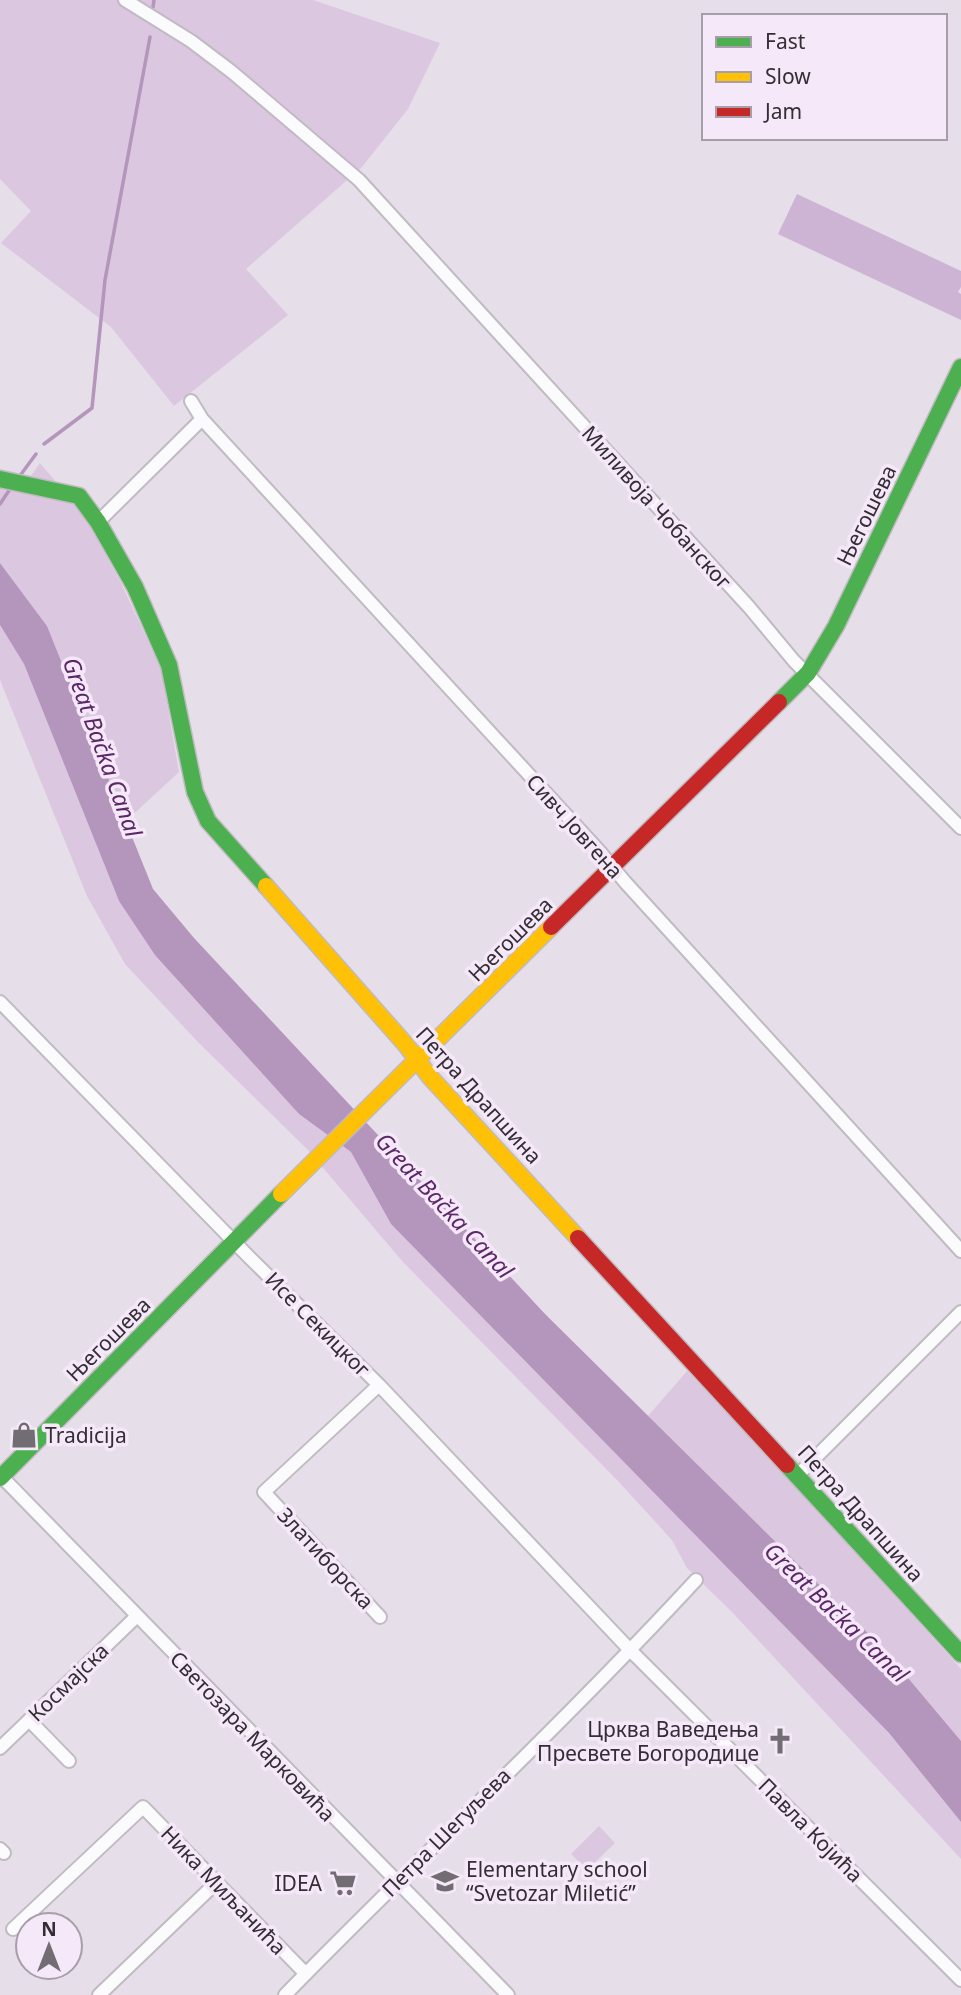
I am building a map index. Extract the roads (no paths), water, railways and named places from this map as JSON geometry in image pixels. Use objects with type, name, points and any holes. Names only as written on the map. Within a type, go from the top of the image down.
[{"type":"street","name":"Миливоја Чобанског","points":[[125,0],[191,41],[232,72],[359,180],[748,607],[794,661],[961,828]]},
{"type":"street","name":"Његошева","points":[[1,1477],[234,1241],[808,673],[836,626],[961,367]]},
{"type":"street","name":"Сивч Јовгена","points":[[191,401],[202,419],[961,1251]]},
{"type":"street","points":[[98,522],[202,419]]},
{"type":"street","name":"Петра Драпшина","points":[[0,479],[79,496],[98,522],[149,614],[169,665],[195,792],[208,821],[406,1045],[417,1061],[961,1654]]},
{"type":"street","name":"Исе Секицког","points":[[0,1002],[379,1385],[631,1651]]},
{"type":"street","points":[[799,1475],[961,1312]]},
{"type":"street","name":"Златиборска","points":[[379,1385],[264,1492],[380,1616]]},
{"type":"street","name":"Светозара Марковића","points":[[1,1477],[508,1995]]},
{"type":"street","name":"Петра Шегуљева","points":[[285,1995],[395,1882],[631,1651],[696,1580]]},
{"type":"street","name":"Космајска","points":[[0,1748],[137,1616]]},
{"type":"street","name":"Павла Којића","points":[[631,1651],[961,1980]]},
{"type":"street","points":[[29,1720],[69,1761]]},
{"type":"street","name":"Ника Миљанића","points":[[13,1929],[143,1807],[306,1974]]},
{"type":"street","points":[[99,1995],[216,1882]]},
{"type":"water","name":"Great Bačka Canal","points":[[0,563],[47,626],[153,889],[194,938],[546,1315],[882,1647],[961,1741],[961,1822],[889,1733],[391,1224],[351,1152],[299,1114],[155,955],[119,901],[24,664],[0,625]]},
{"type":"waterway","points":[[153,7],[154,0]]},
{"type":"waterway","points":[[44,444],[92,408],[105,280],[150,37]]},
{"type":"waterway","points":[[19,477],[36,454]]},
{"type":"waterway","points":[[0,504],[10,489]]},
{"type":"place","name":"Tradicija","points":[[24,1435]]},
{"type":"place","name":"Црква Ваведења Пресвете Богородице","points":[[780,1741]]},
{"type":"place","name":"Elementary school “Svetozar Miletić”","points":[[445,1881]]},
{"type":"place","name":"IDEA","points":[[343,1883]]}]
